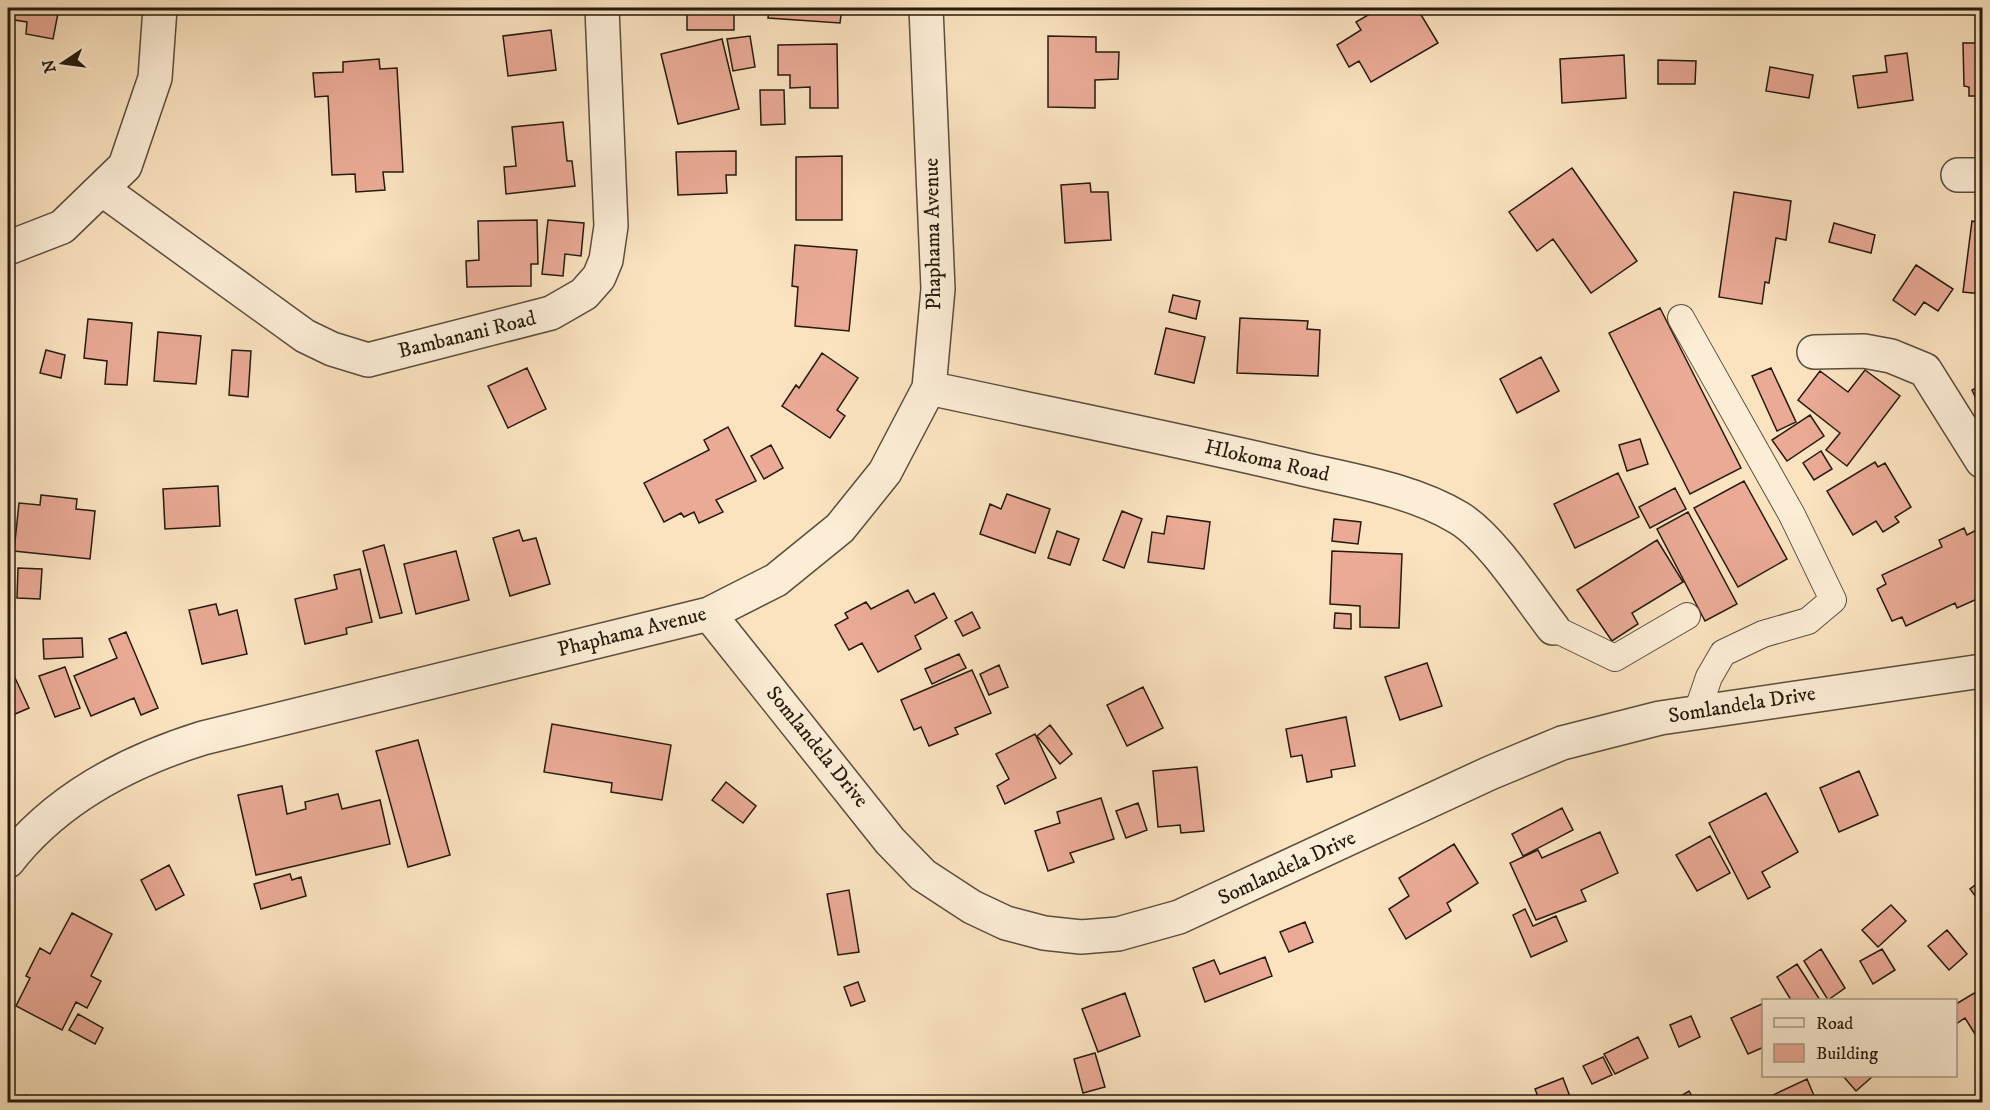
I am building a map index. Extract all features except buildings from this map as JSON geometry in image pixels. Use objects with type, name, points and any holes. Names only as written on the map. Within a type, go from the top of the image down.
[{"type":"street","points":[[8,248],[62,227],[103,190],[125,166],[155,78],[160,8]]},
{"type":"street","name":"Bambanani Road","points":[[103,190],[305,336],[332,350],[368,360],[551,313],[585,294],[599,277],[606,260],[610,226],[602,8]]},
{"type":"street","name":"Phaphama Avenue","points":[[9,855],[56,813],[89,788],[125,767],[164,750],[203,738],[709,614],[776,580],[840,528],[885,472],[929,388],[938,289],[926,8]]},
{"type":"street","points":[[1814,352],[1864,351],[1891,356],[1925,370],[1983,461]]},
{"type":"street","name":"Hlokoma Road","points":[[929,388],[1236,453],[1379,488],[1426,502],[1461,519],[1485,541],[1554,628]]},
{"type":"street","name":"Somlandela Drive","points":[[709,614],[890,841],[923,875],[981,911],[1006,923],[1044,933],[1081,937],[1118,934],[1179,917],[1490,773],[1562,743],[1660,718],[1983,671]]},
{"type":"lane","points":[[1681,318],[1792,515],[1833,600],[1808,621],[1763,634],[1723,653],[1709,677],[1697,712]]},
{"type":"lane","points":[[1554,628],[1615,658],[1688,616]]}]
